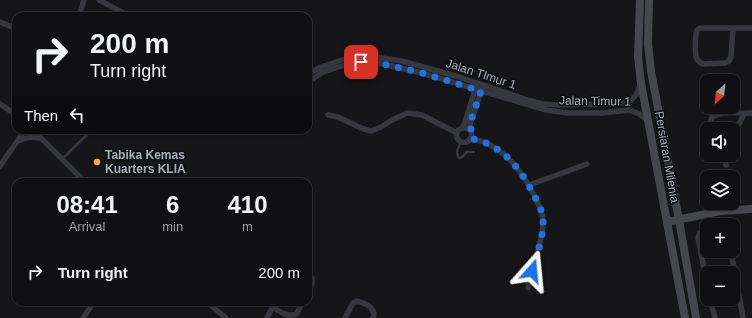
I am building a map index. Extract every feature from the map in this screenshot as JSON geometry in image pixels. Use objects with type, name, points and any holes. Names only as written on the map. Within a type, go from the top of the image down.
[{"type":"main road","name":"Persiaran Milenia","points":[[640,0],[638,57],[641,83],[685,318]]},
{"type":"main road","points":[[649,0],[648,44],[651,71],[696,318]]},
{"type":"main road","points":[[676,202],[682,211],[696,216]]},
{"type":"main road","points":[[742,210],[752,203]]},
{"type":"main road","points":[[667,222],[721,211],[752,209]]},
{"type":"main road","points":[[682,238],[688,223],[696,216]]},
{"type":"street","points":[[80,12],[84,0]]},
{"type":"street","points":[[98,0],[121,12]]},
{"type":"street","points":[[0,22],[12,27]]},
{"type":"street","points":[[733,28],[731,57],[729,61],[725,64],[702,64],[698,61],[696,57],[696,34],[697,30],[700,28],[733,28],[752,28]]},
{"type":"street","name":"Jalan TImur 1","points":[[312,72],[321,67],[345,59],[360,57],[382,58],[402,61],[459,77],[479,87],[543,104],[560,105],[612,104],[629,102],[636,95],[641,83]]},
{"type":"street","name":"Jalan Timur 1","points":[[312,79],[323,72],[345,64],[361,62],[383,64],[479,87],[546,110],[568,113],[602,113],[630,110],[649,121]]},
{"type":"street","points":[[457,133],[465,122],[479,87]]},
{"type":"street","points":[[328,115],[338,117],[371,131],[407,112],[422,115],[457,133],[461,142],[468,142],[472,136],[470,123],[479,87]]},
{"type":"street","points":[[0,104],[12,114]]},
{"type":"street","points":[[710,122],[712,117],[717,114],[752,114]]},
{"type":"street","points":[[740,122],[744,114]]},
{"type":"street","points":[[462,128],[467,128],[471,131]]},
{"type":"street","points":[[18,134],[18,141]]},
{"type":"street","points":[[0,166],[22,134]]},
{"type":"street","points":[[37,134],[81,178]]},
{"type":"street","points":[[18,141],[32,137],[41,138]]},
{"type":"street","points":[[471,138],[487,144],[505,155],[513,163],[529,185],[542,212],[543,222],[541,242],[528,288]]},
{"type":"street","points":[[529,185],[587,164]]},
{"type":"street","points":[[700,233],[698,238],[700,248]]},
{"type":"street","points":[[733,258],[743,318]]},
{"type":"street","points":[[345,318],[353,303],[357,301],[371,308],[374,315],[372,318]]},
{"type":"street","points":[[82,318],[91,306]]},
{"type":"street","points":[[212,306],[226,318]]},
{"type":"street","points":[[267,318],[273,306]]},
{"type":"street","points":[[275,306],[288,316],[292,316],[296,313],[300,306]]},
{"type":"street","points":[[712,306],[715,318]]},
{"type":"lane","points":[[62,159],[88,134]]},
{"type":"lane","points":[[461,142],[457,152],[460,158],[468,152],[474,152]]},
{"type":"place","name":"Tabika Kemas Kuarters KLIA","points":[[97,162]]},
{"type":"route","points":[[361,62],[383,64],[422,73],[481,91],[470,123],[472,133],[471,138],[496,149],[513,163],[529,185],[542,212],[543,222],[541,242],[532,271]]}]
